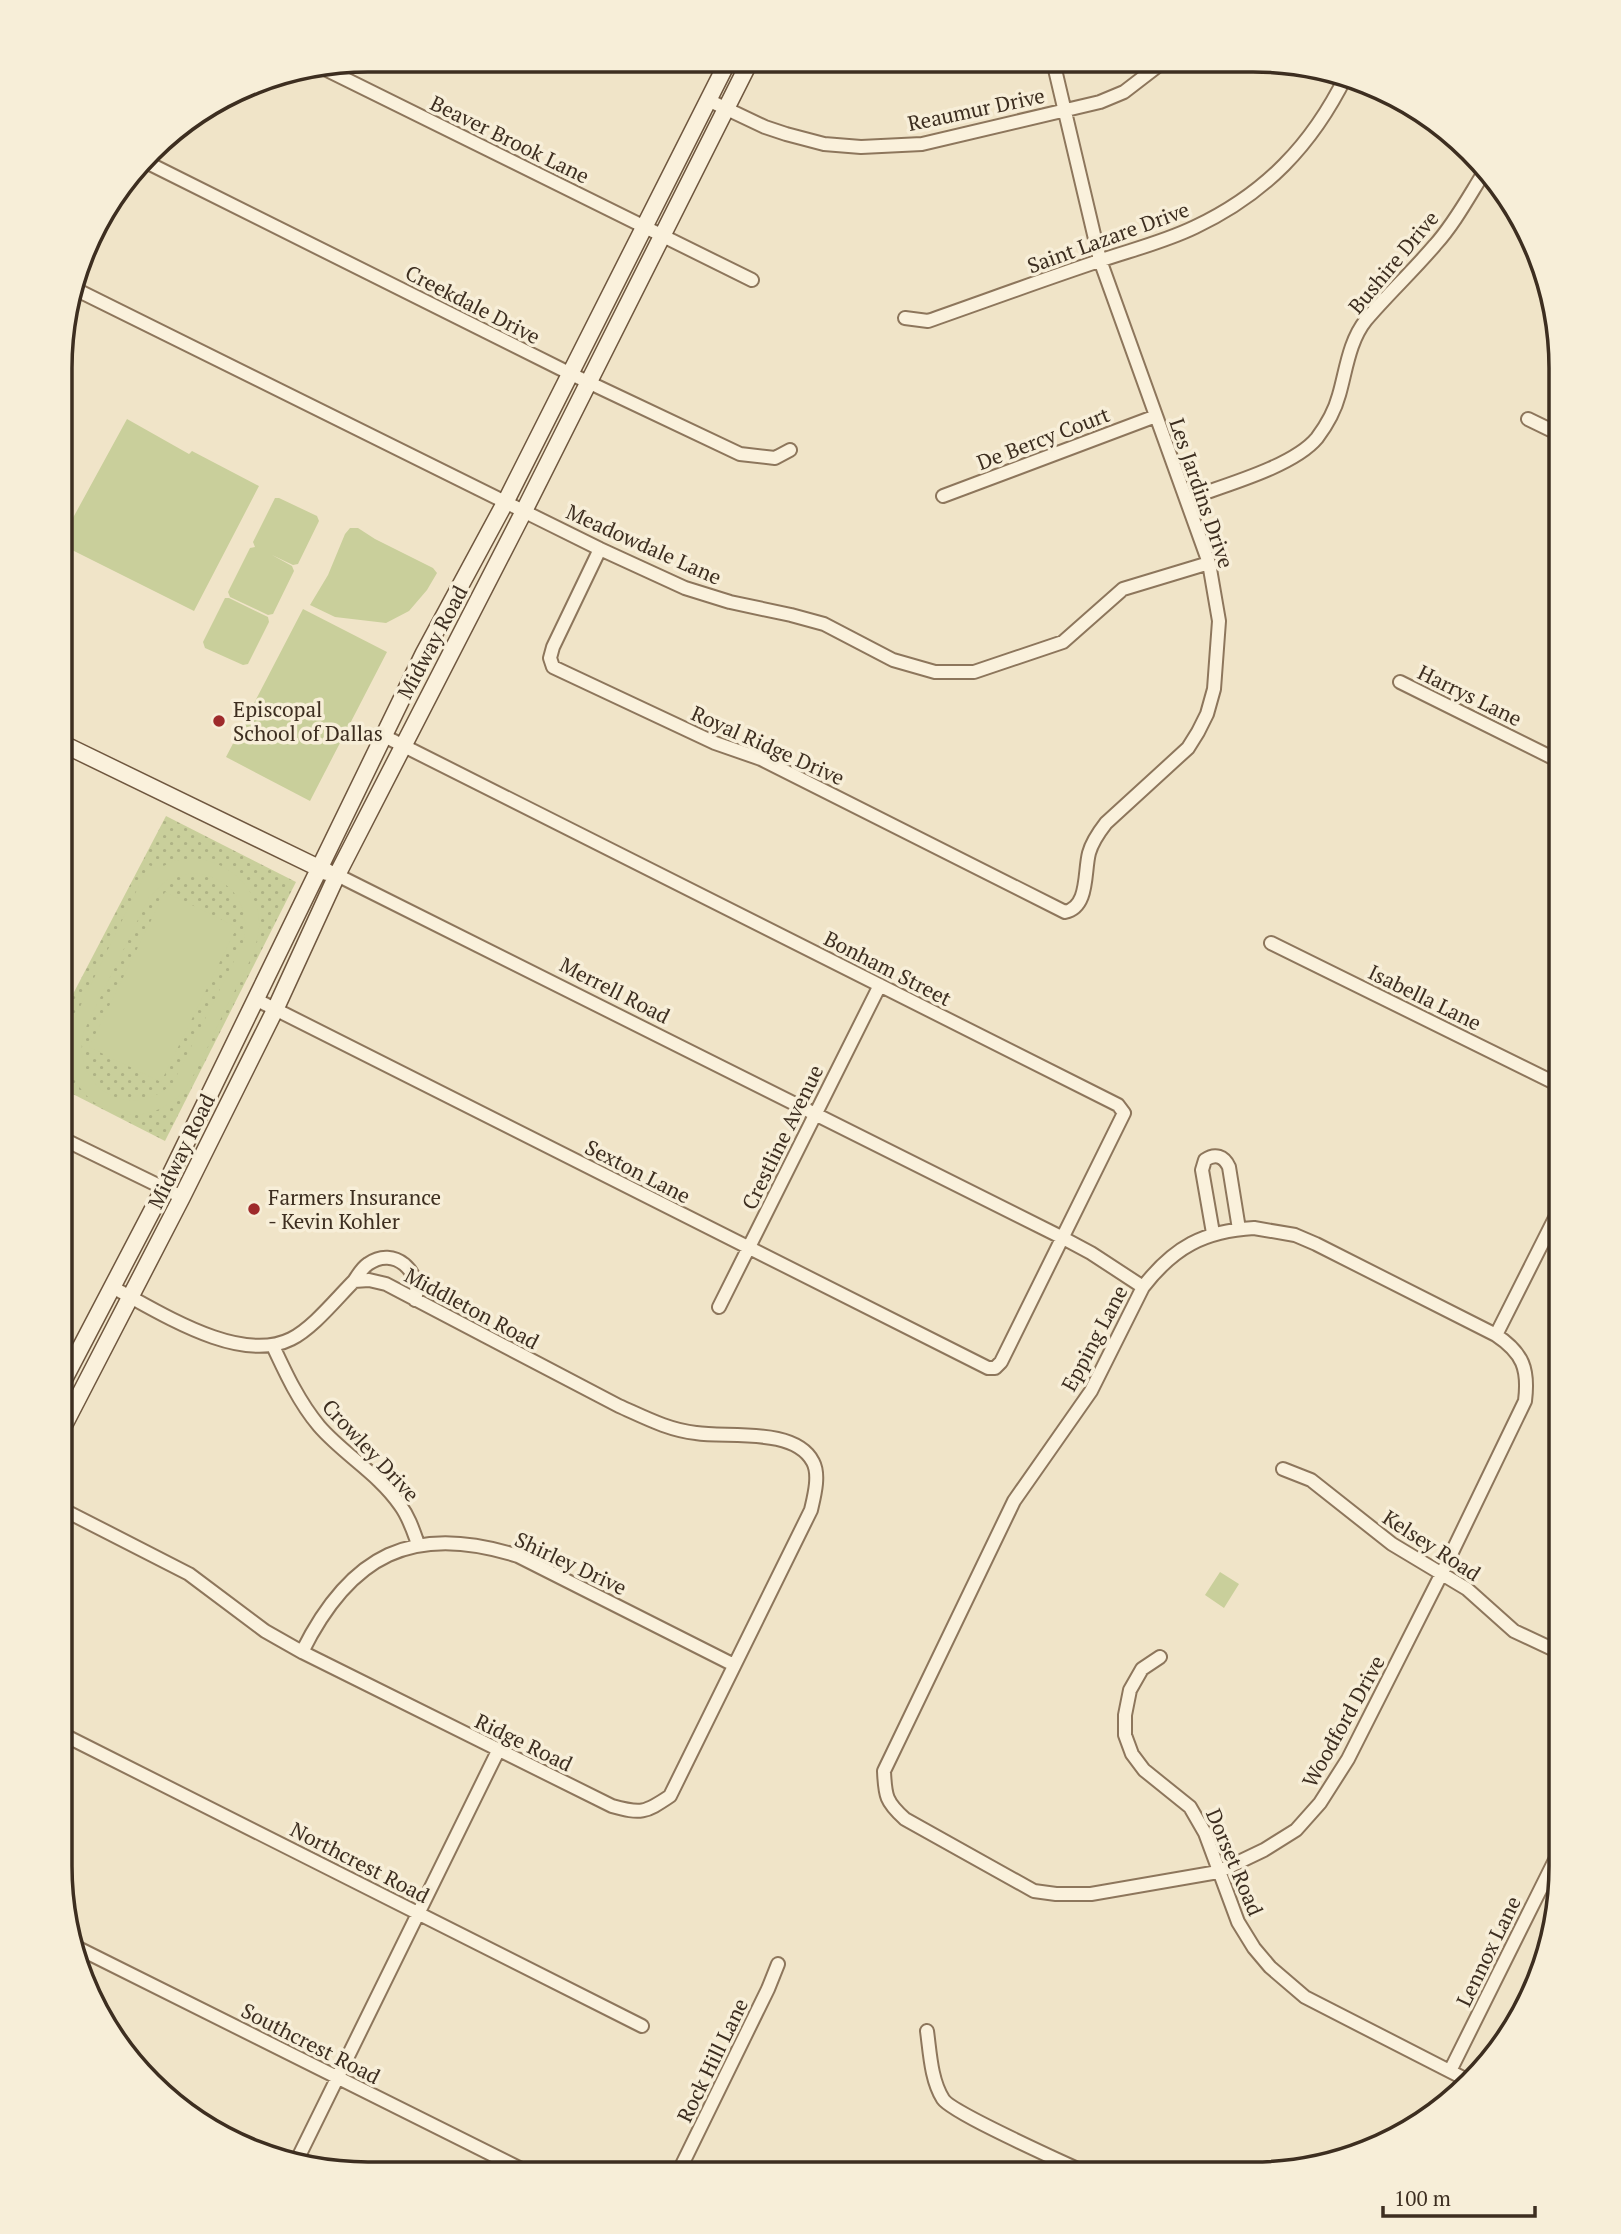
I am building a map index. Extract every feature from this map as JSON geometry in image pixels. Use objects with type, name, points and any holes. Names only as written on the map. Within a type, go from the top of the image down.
[{"type":"main road","name":"Midway Road","points":[[72,1364],[164,1188],[425,653],[506,501],[722,72]]},
{"type":"main road","name":"Midway Road","points":[[72,1395],[132,1297],[275,1010],[337,875],[402,745],[524,511],[744,72]]},
{"type":"main road","name":"Merrell Road","points":[[72,748],[337,875]]},
{"type":"main road","points":[[200,1115],[218,1125]]},
{"type":"street","name":"Les Jardins Drive","points":[[1055,72],[1100,260],[1209,562],[1219,621],[1214,688],[1208,714],[1188,748],[1106,823],[1090,852],[1080,903]]},
{"type":"street","name":"Reaumur Drive","points":[[708,100],[786,134],[824,144],[861,147],[922,144],[1100,102],[1124,92],[1150,72]]},
{"type":"street","name":"Beaver Brook Lane","points":[[334,73],[752,280]]},
{"type":"street","name":"Saint Lazare Drive","points":[[905,318],[928,321],[1162,241],[1195,227],[1234,206],[1284,167],[1327,114],[1341,85]]},
{"type":"street","name":"Creekdale Drive","points":[[152,165],[570,374],[740,454],[775,457],[790,450]]},
{"type":"street","name":"Bushire Drive","points":[[1187,499],[1274,467],[1301,452],[1316,439],[1338,398],[1346,364],[1364,322],[1436,244],[1481,178]]},
{"type":"street","name":"Meadowdale Lane","points":[[82,292],[600,549],[685,588],[730,602],[824,624],[912,667],[935,672],[974,672],[1063,642],[1123,589],[1209,562]]},
{"type":"street","name":"De Bercy Court","points":[[943,496],[1156,416]]},
{"type":"street","points":[[1528,419],[1549,429]]},
{"type":"street","name":"Royal Ridge Drive","points":[[600,549],[553,647],[550,658],[554,667],[715,743],[761,759],[1065,912],[1073,911],[1080,903]]},
{"type":"street","name":"Harrys Lane","points":[[1400,682],[1549,756]]},
{"type":"street","name":"Bonham Street","points":[[384,736],[1118,1105],[1124,1113],[1002,1362]]},
{"type":"street","name":"Merrell Road","points":[[337,875],[1063,1238],[1110,1264],[1143,1287]]},
{"type":"street","name":"Isabella Lane","points":[[1271,943],[1549,1080]]},
{"type":"street","name":"Crestline Avenue","points":[[719,1307],[880,985]]},
{"type":"street","name":"Sexton Lane","points":[[257,1000],[988,1368],[995,1368],[1002,1362]]},
{"type":"street","points":[[72,1143],[182,1197]]},
{"type":"street","points":[[1213,1233],[1202,1170],[1205,1160],[1214,1156],[1226,1161],[1229,1167],[1239,1229]]},
{"type":"street","name":"Epping Lane","points":[[891,1756],[1014,1501],[1091,1391],[1143,1287],[1154,1273],[1183,1248],[1213,1233],[1239,1229],[1254,1228],[1295,1235],[1496,1335]]},
{"type":"street","points":[[1496,1335],[1549,1230]]},
{"type":"street","points":[[112,1287],[196,1330],[249,1346],[273,1346],[293,1339],[309,1326],[362,1270],[381,1259],[397,1260],[414,1275],[418,1289],[415,1300]]},
{"type":"street","name":"Middleton Road","points":[[354,1281],[369,1280],[386,1284],[655,1423],[696,1434],[771,1437],[788,1442],[802,1450],[813,1463],[815,1477]]},
{"type":"street","name":"Woodford Drive","points":[[891,1756],[884,1771],[889,1805],[905,1819],[1034,1891],[1091,1894],[1219,1872],[1264,1850],[1296,1830],[1320,1802],[1348,1759],[1525,1401],[1527,1383],[1520,1355],[1496,1335]]},
{"type":"street","name":"Crowley Drive","points":[[273,1346],[303,1405],[334,1443],[401,1505],[418,1544]]},
{"type":"street","name":"Kelsey Road","points":[[1283,1469],[1311,1480],[1392,1544],[1467,1589],[1514,1631],[1549,1647]]},
{"type":"street","name":"Ridge Road","points":[[72,1514],[188,1574],[265,1631],[302,1652],[612,1807],[634,1812],[651,1809],[670,1796],[811,1510],[815,1477]]},
{"type":"street","name":"Shirley Drive","points":[[302,1652],[334,1597],[367,1567],[418,1544],[439,1542],[466,1543],[518,1556],[734,1665]]},
{"type":"street","name":"Dorset Road","points":[[1160,1657],[1142,1669],[1130,1690],[1125,1715],[1125,1735],[1132,1754],[1144,1770],[1191,1807],[1205,1833],[1238,1922],[1254,1948],[1270,1967],[1305,1997],[1462,2077]]},
{"type":"street","name":"Northcrest Road","points":[[72,1739],[642,2026]]},
{"type":"street","points":[[300,2154],[498,1751]]},
{"type":"street","name":"Lennox Lane","points":[[1450,2071],[1549,1872]]},
{"type":"street","name":"Southcrest Road","points":[[84,1951],[507,2162]]},
{"type":"street","name":"Rock Hill Lane","points":[[683,2162],[778,1964]]},
{"type":"street","points":[[927,2031],[934,2080],[944,2102],[1063,2162]]},
{"type":"green space","points":[[127,419],[189,454],[192,451],[259,486],[194,611],[72,550],[72,520]]},
{"type":"green space","points":[[275,498],[317,516],[319,521],[298,564],[293,565],[272,555],[292,566],[294,571],[273,614],[268,615],[230,597],[228,592],[250,548],[255,547],[253,542]]},
{"type":"green space","points":[[350,528],[358,528],[433,568],[437,573],[409,611],[386,623],[335,617],[310,605],[328,575]]},
{"type":"green space","points":[[225,598],[268,617],[269,622],[248,664],[243,665],[205,648],[203,642]]},
{"type":"green space","points":[[303,609],[387,652],[310,801],[226,757]]},
{"type":"green space","points":[[166,816],[296,882],[165,1141],[72,1094],[72,996]]},
{"type":"green space","points":[[194,858],[223,867],[245,885],[253,897],[258,910],[259,925],[257,940],[247,968],[184,1091],[168,1105],[150,1113],[132,1115],[114,1112],[98,1105],[84,1093],[72,1072],[72,1023],[149,865],[157,869],[174,861]],"holes":[[[191,873],[217,879],[235,894],[241,904],[245,929],[243,943],[173,1083],[157,1095],[139,1100],[122,1099],[107,1093],[94,1083],[86,1069],[82,1051],[84,1031],[149,897],[167,880]]]},
{"type":"green space","points":[[165,892],[237,927],[161,1082],[89,1047]]},
{"type":"green space","points":[[1220,1572],[1239,1584],[1224,1608],[1205,1595]]},
{"type":"place","name":"Episcopal School of Dallas","points":[[219,721]]},
{"type":"place","name":"Farmers Insurance - Kevin Kohler","points":[[254,1209]]}]
